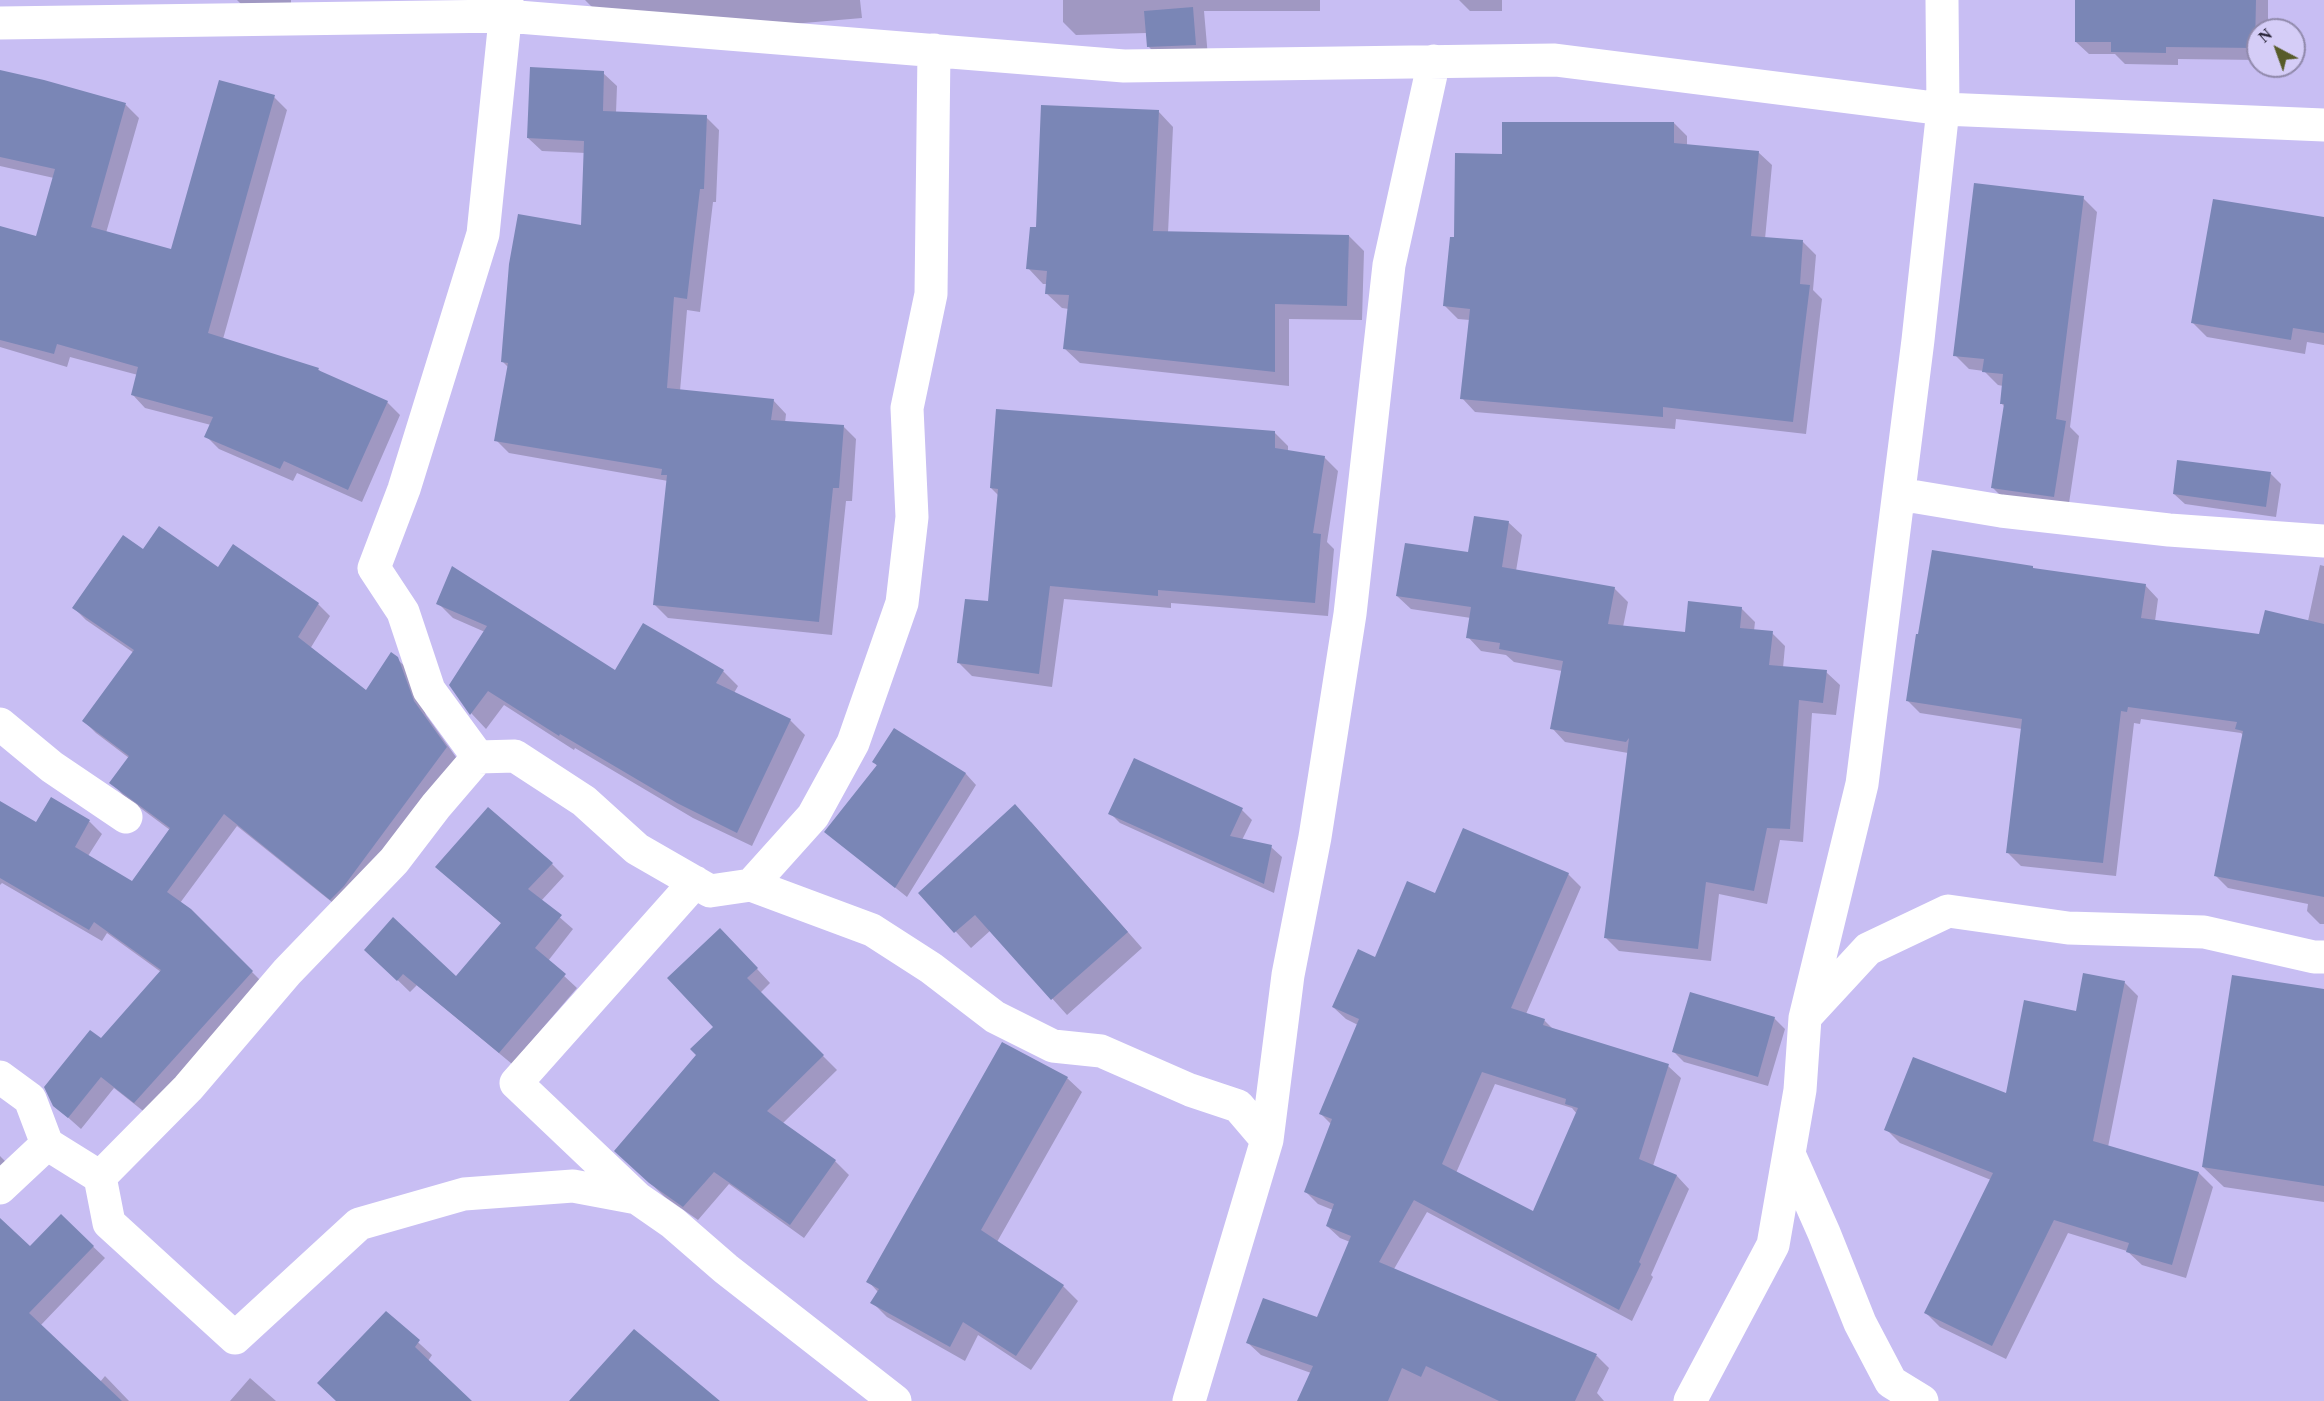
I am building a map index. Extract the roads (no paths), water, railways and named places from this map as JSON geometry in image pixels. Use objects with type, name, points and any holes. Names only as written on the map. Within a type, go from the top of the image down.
[{"type":"street","points":[[1690,1401],[1773,1245],[1800,1090],[1805,1018],[1862,784],[1899,494],[1943,109],[1942,0]]},
{"type":"street","points":[[0,23],[507,8],[934,50],[1124,66],[1555,60],[1943,109],[2324,125]]},
{"type":"street","points":[[478,757],[429,690],[403,612],[374,568],[404,489],[483,234],[507,8]]},
{"type":"street","points":[[751,885],[813,816],[853,743],[902,603],[912,517],[907,408],[931,294],[934,50]]},
{"type":"street","points":[[1189,1401],[1267,1140],[1288,975],[1315,837],[1350,614],[1389,265],[1434,61]]},
{"type":"street","points":[[1899,494],[2001,511],[2169,530],[2324,541]]},
{"type":"street","points":[[0,724],[52,767],[126,817]]},
{"type":"street","points":[[100,1177],[188,1088],[286,972],[394,861],[436,806],[478,757],[515,756],[584,801],[637,849],[710,891],[751,885],[872,930],[931,968],[995,1017],[1053,1046],[1101,1052],[1191,1090],[1238,1106],[1267,1140]]},
{"type":"street","points":[[695,882],[516,1083],[638,1198],[673,1223],[882,1397]]},
{"type":"street","points":[[1805,1018],[1868,949],[1948,910],[2068,928],[2204,933],[2314,957],[2324,957]]},
{"type":"street","points":[[0,1077],[30,1099],[47,1144],[100,1177],[109,1223],[235,1338],[359,1224],[464,1194],[573,1185],[638,1198]]},
{"type":"street","points":[[0,1188],[47,1144]]},
{"type":"street","points":[[1789,1154],[1860,1323],[1891,1382],[1922,1401]]}]
